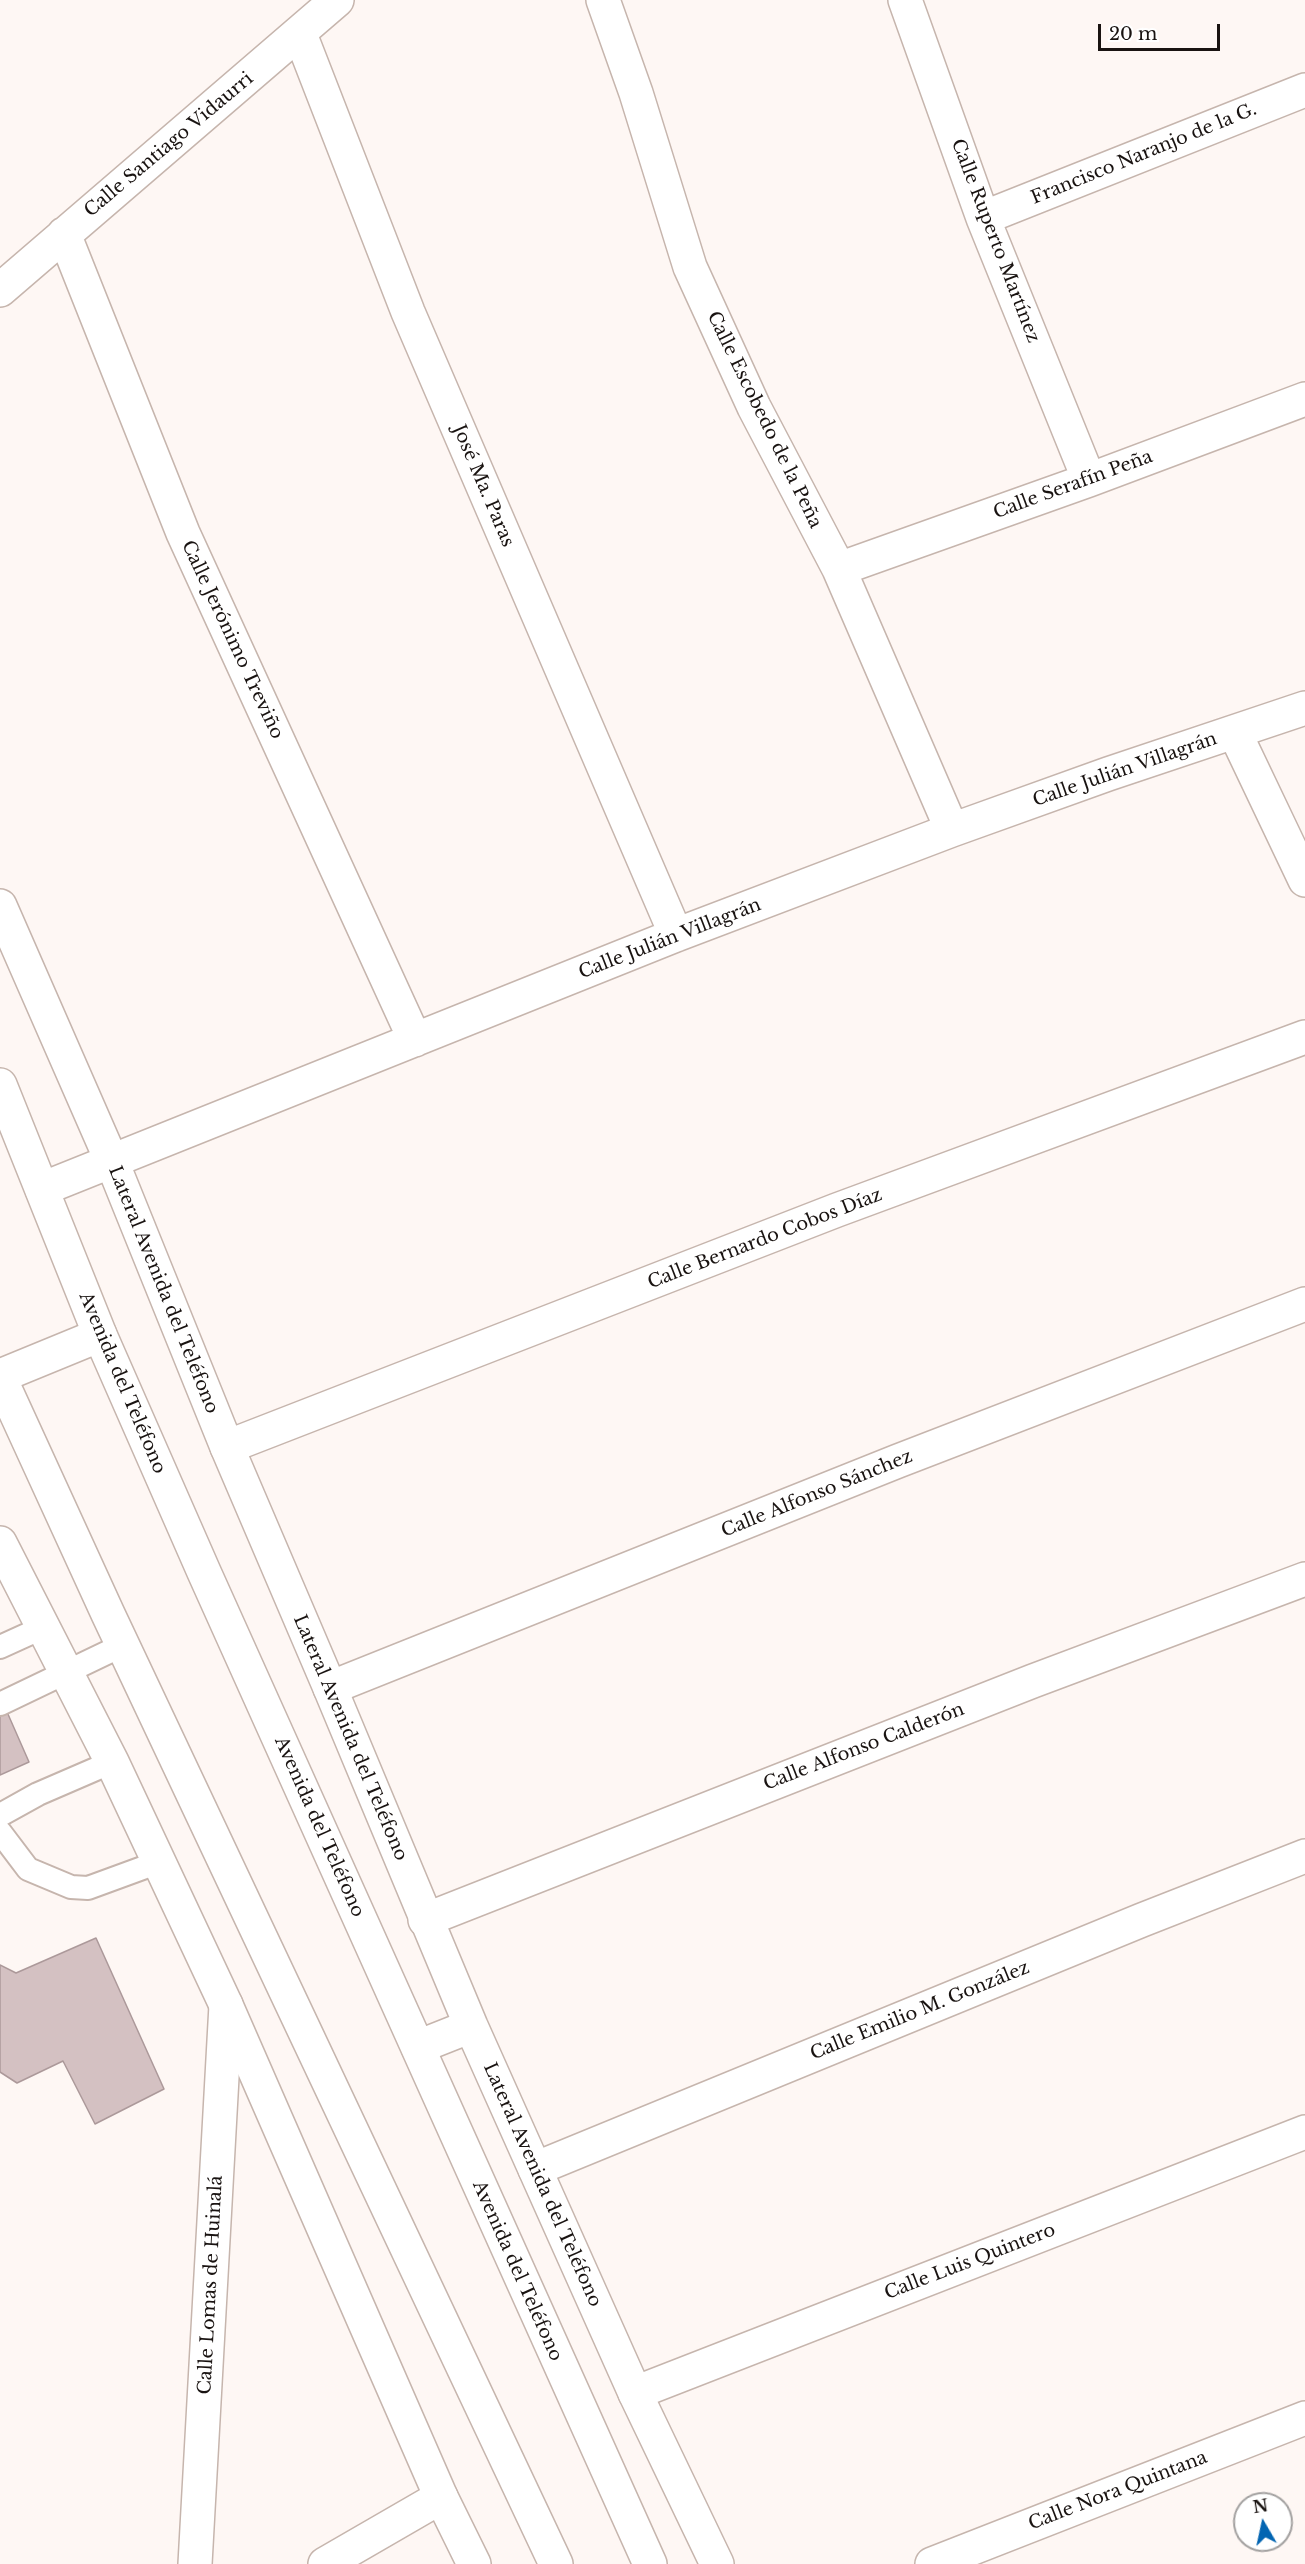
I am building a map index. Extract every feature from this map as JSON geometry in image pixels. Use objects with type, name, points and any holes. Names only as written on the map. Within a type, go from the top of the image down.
[{"type":"street","name":"Calle Santiago Vidaurri","points":[[0,290],[337,0]]},
{"type":"street","name":"Calle Escobedo de la Peña","points":[[603,0],[636,93],[690,267],[754,407],[839,569],[952,830]]},
{"type":"street","name":"Calle Ruperto Martínez","points":[[905,0],[983,218],[1089,480]]},
{"type":"street","name":"José Ma. Paras","points":[[300,34],[408,312],[676,935]]},
{"type":"street","name":"Francisco Naranjo de la G.","points":[[983,218],[1305,90]]},
{"type":"street","name":"Calle Jerónimo Treviño","points":[[64,234],[183,533],[415,1040]]},
{"type":"street","name":"Calle Serafín Peña","points":[[839,569],[1089,480],[1305,399]]},
{"type":"street","name":"Calle Julián Villagrán","points":[[42,1189],[676,935],[952,830],[1108,774],[1305,708]]},
{"type":"street","points":[[1235,733],[1305,880]]},
{"type":"street","name":"Lateral Avenida del Teléfono","points":[[0,906],[112,1162],[226,1447],[330,1689],[425,1920],[635,2393],[717,2564]]},
{"type":"street","name":"Calle Bernardo Cobos Díaz","points":[[226,1447],[826,1215],[1305,1037]]},
{"type":"street","name":"Avenida del Teléfono","points":[[0,1085],[100,1335],[651,2564]]},
{"type":"street","name":"Calle Alfonso Sánchez","points":[[330,1689],[898,1461],[1305,1304]]},
{"type":"street","points":[[100,1335],[0,1377],[123,1646],[556,2564]]},
{"type":"street","points":[[0,1543],[112,1762],[226,2005],[441,2497],[474,2564]]},
{"type":"street","name":"Calle Alfonso Calderón","points":[[425,1920],[1033,1681],[1305,1578]]},
{"type":"street","name":"Calle Emilio M. González","points":[[535,2169],[1142,1920],[1305,1856]]},
{"type":"street","name":"Calle Lomas de Huinalá","points":[[195,2564],[226,2005]]},
{"type":"street","points":[[418,2047],[471,2026]]},
{"type":"street","name":"Calle Luis Quintero","points":[[635,2393],[1305,2133]]},
{"type":"street","name":"Calle Nora Quintana","points":[[932,2564],[1305,2418]]},
{"type":"street","points":[[325,2564],[441,2497]]},
{"type":"lane","points":[[0,1647],[44,1627]]},
{"type":"lane","points":[[0,1704],[123,1646]]},
{"type":"lane","points":[[0,1815],[38,1794],[112,1762]]},
{"type":"lane","points":[[0,1832],[28,1869],[71,1887],[88,1888],[159,1862]]},
{"type":"building","points":[[0,1696],[29,1762],[0,1775]]},
{"type":"building","points":[[96,1938],[164,2089],[95,2124],[63,2061],[17,2083],[0,2072],[0,1965],[16,1973]]}]
